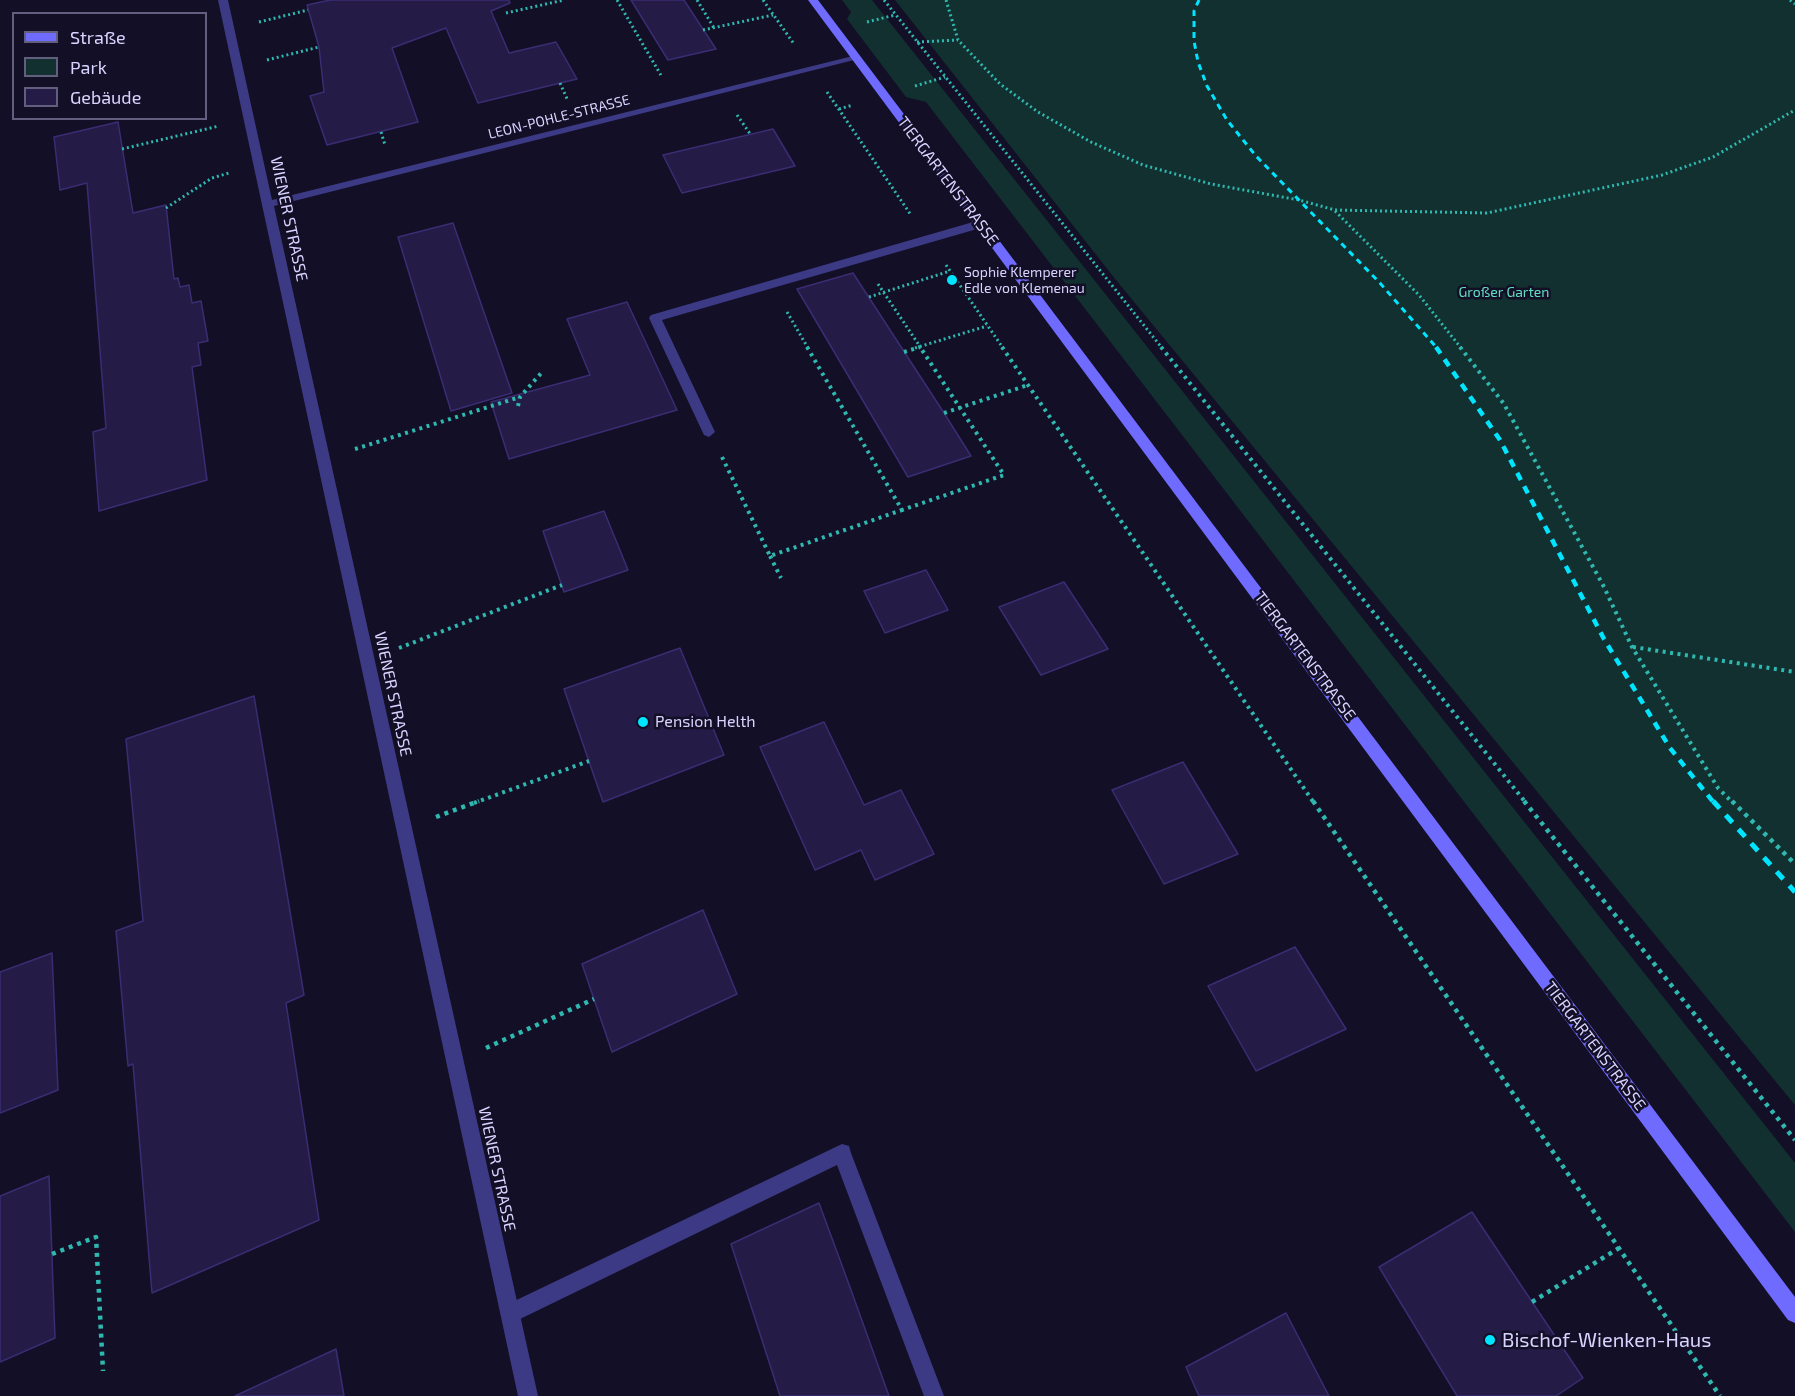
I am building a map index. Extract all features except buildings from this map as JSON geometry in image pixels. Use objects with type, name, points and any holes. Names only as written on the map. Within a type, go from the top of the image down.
[{"type":"main road","name":"TIERGARTENSTRASSE","points":[[813,0],[1795,1313]]},
{"type":"street","name":"WIENER STRASSE","points":[[223,0],[528,1396]]},
{"type":"street","name":"LEON-POHLE-STRASSE","points":[[268,204],[857,58]]},
{"type":"street","points":[[710,432],[655,318],[980,224]]},
{"type":"street","points":[[511,1314],[842,1153],[934,1396]]},
{"type":"path","points":[[507,13],[564,0]]},
{"type":"path","points":[[617,0],[677,103]]},
{"type":"path","points":[[697,0],[714,28]]},
{"type":"path","points":[[763,0],[1720,1396]]},
{"type":"path","points":[[884,0],[1795,1140]]},
{"type":"path","points":[[946,0],[958,40],[1000,84],[1038,112],[1091,142],[1143,165],[1211,184],[1299,200],[1335,210],[1487,213],[1662,175],[1713,157],[1795,110]]},
{"type":"path","points":[[1790,0],[1795,4]]},
{"type":"path","points":[[229,29],[308,10]]},
{"type":"path","points":[[704,30],[773,15]]},
{"type":"path","points":[[917,42],[958,40]]},
{"type":"path","points":[[238,67],[319,47]]},
{"type":"path","points":[[122,149],[249,119]]},
{"type":"path","points":[[166,208],[212,178],[259,165]]},
{"type":"path","points":[[1335,210],[1419,295],[1504,404],[1604,587],[1632,647],[1718,788],[1795,864]]},
{"type":"path","points":[[770,556],[1004,475],[861,258]]},
{"type":"path","points":[[868,297],[950,271]]},
{"type":"path","points":[[771,284],[902,510]]},
{"type":"path","points":[[904,352],[987,326]]},
{"type":"path","points":[[324,459],[520,397],[543,372]]},
{"type":"path","points":[[944,413],[1028,386]]},
{"type":"path","points":[[518,406],[520,397]]},
{"type":"path","points":[[710,432],[781,578]]},
{"type":"path","points":[[368,660],[562,585]]},
{"type":"path","points":[[1632,647],[1795,672]]},
{"type":"path","points":[[405,829],[589,761]]},
{"type":"path","points":[[456,1062],[594,999]]},
{"type":"path","points":[[52,1254],[96,1237],[103,1371]]},
{"type":"path","points":[[1532,1302],[1619,1248]]},
{"type":"green space","points":[[842,0],[872,0],[1795,1163],[1795,1232],[926,102],[906,97],[847,19],[851,12]]},
{"type":"green space","name":"Großer Garten","points":[[895,0],[1795,0],[1795,1105],[1116,280]]},
{"type":"railway","points":[[1199,0],[1194,11],[1194,41],[1198,62],[1207,86],[1227,120],[1256,156],[1379,282],[1437,348]]},
{"type":"railway","points":[[1436,347],[1500,440],[1604,639],[1670,748],[1714,803]]},
{"type":"railway","points":[[1713,801],[1795,892]]},
{"type":"place","name":"Sophie Klemperer Edle von Klemenau","points":[[952,280]]},
{"type":"place","name":"Pension Helth","points":[[643,722]]},
{"type":"place","name":"Bischof-Wienken-Haus","points":[[1490,1340]]}]
